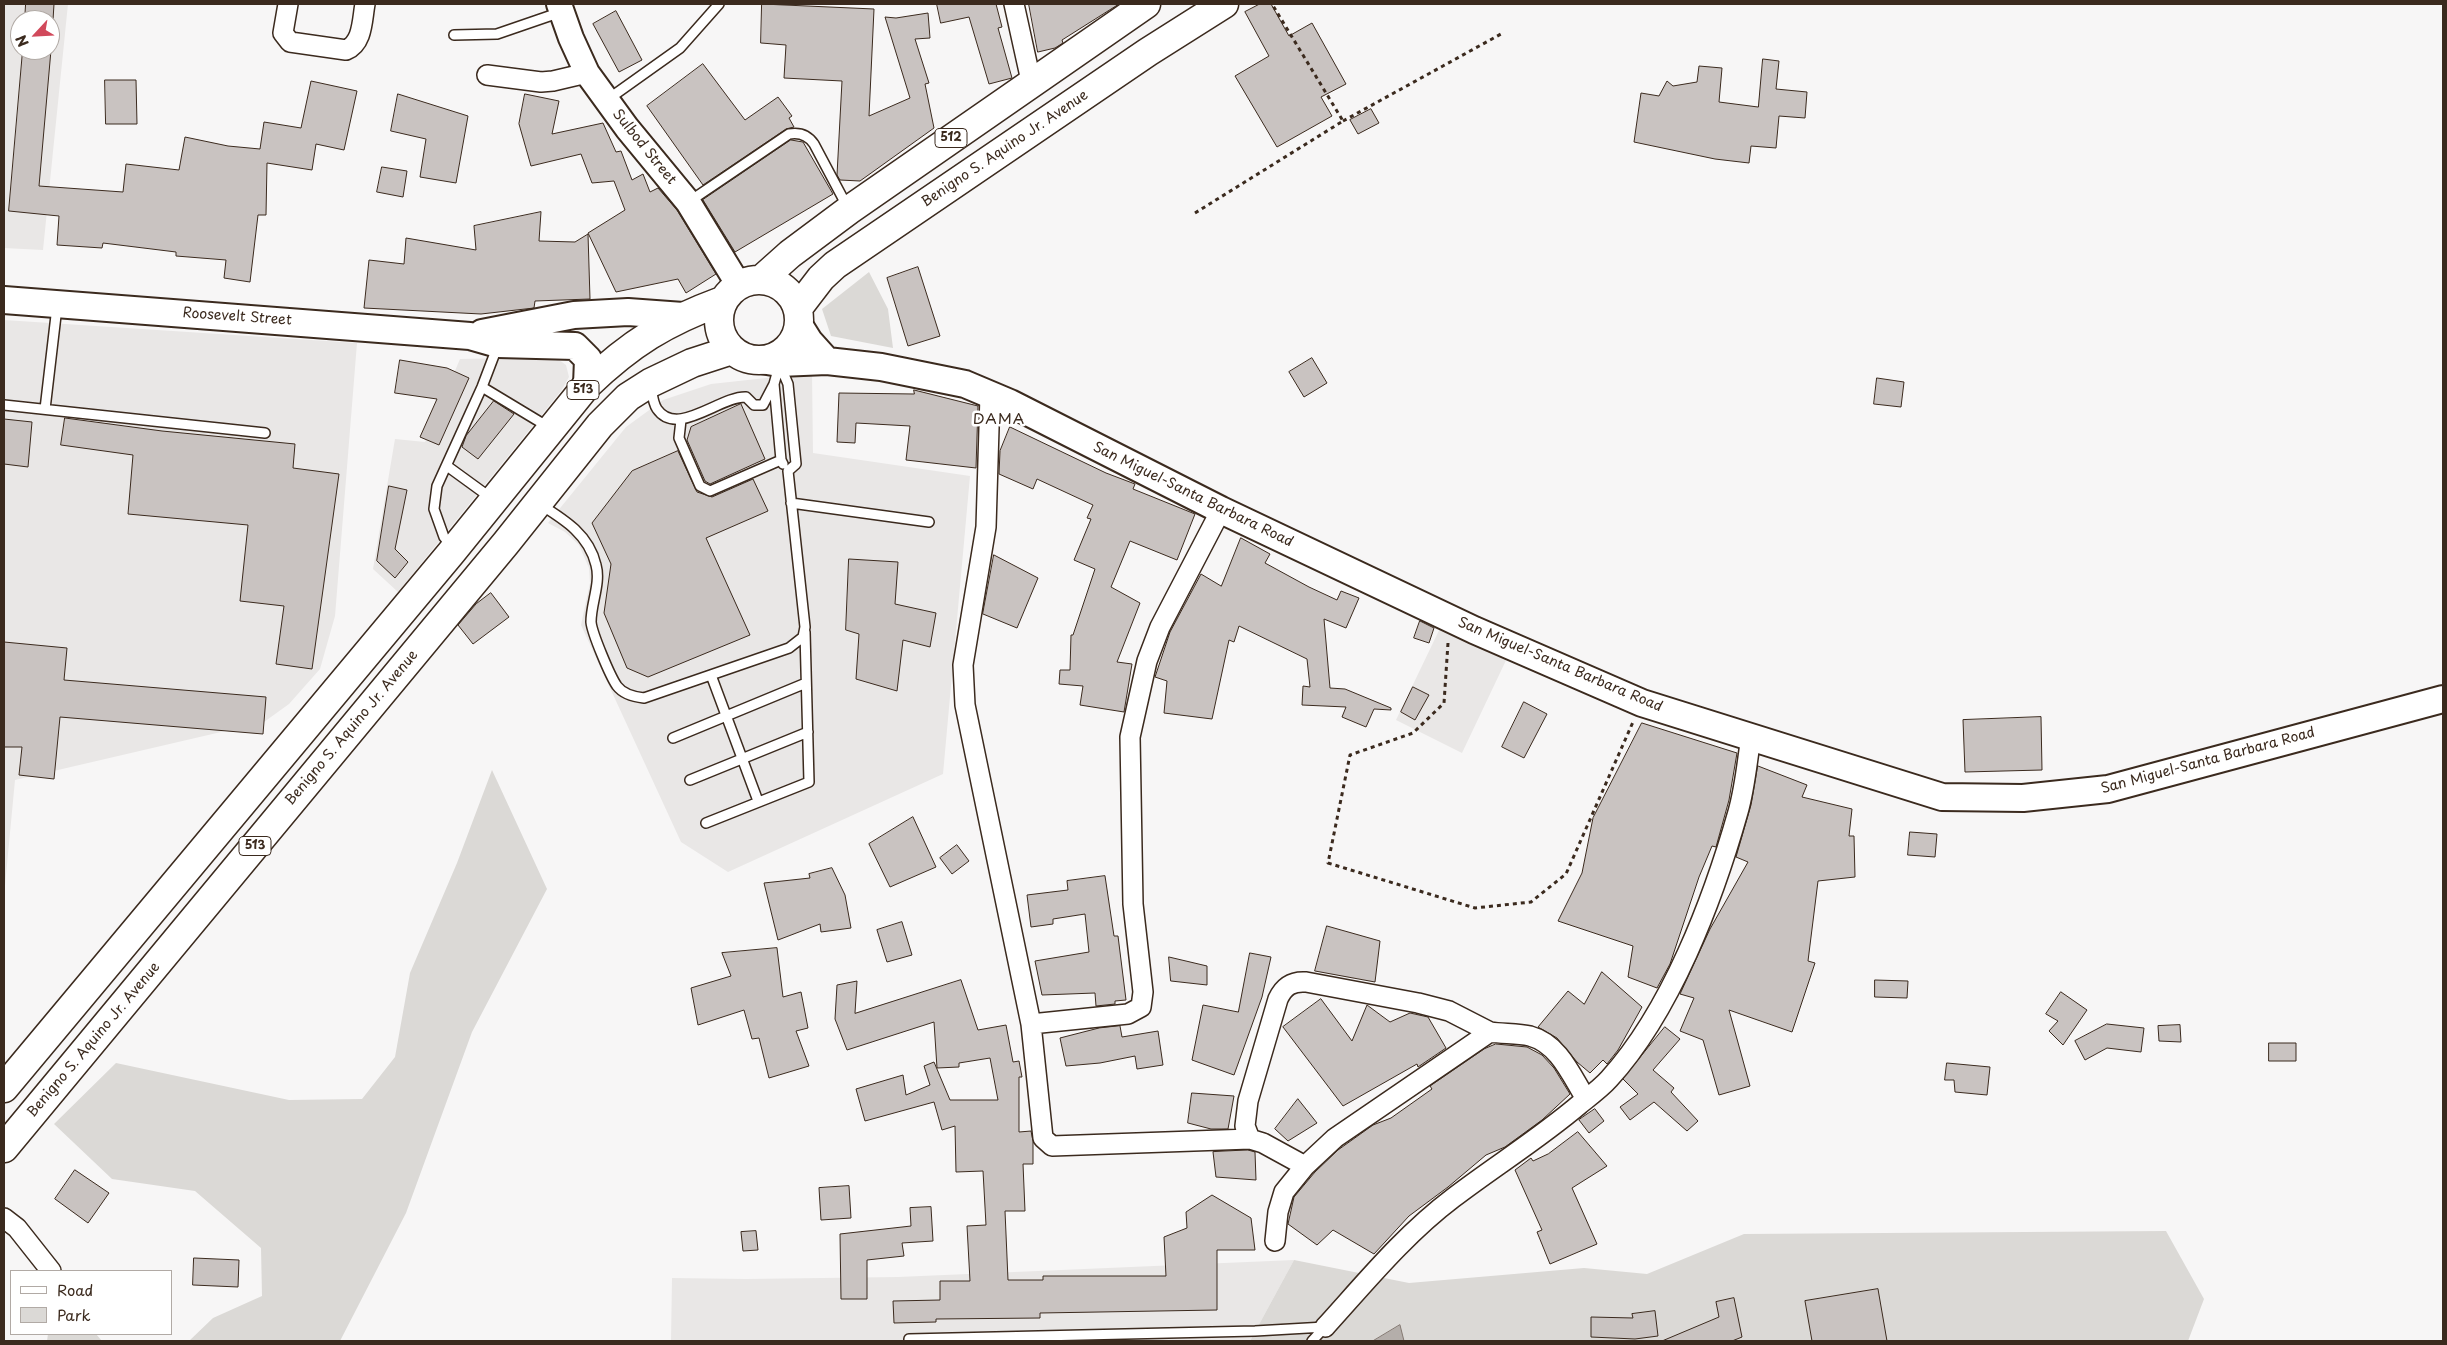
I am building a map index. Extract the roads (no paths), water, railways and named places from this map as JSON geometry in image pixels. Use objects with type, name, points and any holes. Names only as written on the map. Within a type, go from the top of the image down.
[{"type":"main road","name":"Benigno S. Aquino Jr. Avenue","points":[[798,317],[821,278],[835,264],[1148,52],[1224,4]]},
{"type":"main road","name":"512","points":[[741,288],[1031,82],[1136,11]]},
{"type":"main road","points":[[1136,11],[1148,52]]},
{"type":"main road","points":[[798,317],[794,339],[786,350],[774,357],[771,369],[732,350],[724,340],[719,327],[719,314],[741,288],[778,284],[790,294],[809,341],[827,361]]},
{"type":"main road","name":"513","points":[[4,1088],[453,549],[587,385],[630,346],[682,316],[741,288]]},
{"type":"main road","name":"Roosevelt Street","points":[[4,300],[497,337],[575,346],[588,359],[587,385]]},
{"type":"main road","name":"Roosevelt Street","points":[[497,337],[574,315],[628,312],[682,316]]},
{"type":"main road","name":"Benigno S. Aquino Jr. Avenue","points":[[4,1148],[506,543],[612,411],[650,383],[692,363],[732,350]]},
{"type":"main road","name":"San Miguel-Santa Barbara Road","points":[[771,369],[827,361],[880,367],[965,384],[1220,510],[1474,630],[1642,703],[1942,797],[2023,798],[2108,789],[2443,699]]},
{"type":"main road","points":[[485,510],[506,543]]},
{"type":"street","points":[[288,4],[283,33],[290,42],[346,50],[353,47],[358,40],[365,4]]},
{"type":"street","points":[[1014,4],[1031,82]]},
{"type":"street","name":"Sulbod Street","points":[[560,8],[587,72],[606,100],[688,202],[741,288]]},
{"type":"street","points":[[487,76],[541,82],[553,81],[587,72]]},
{"type":"street","points":[[990,395],[986,527],[962,666],[965,705],[1031,1024],[1043,1138],[1052,1146],[1250,1139],[1263,1143],[1304,1166]]},
{"type":"street","points":[[1031,1024],[1128,1014],[1141,1006],[1143,992],[1133,904],[1130,737],[1147,661],[1160,626],[1220,510]]},
{"type":"street","points":[[1318,1334],[1393,1253],[1451,1200],[1549,1130],[1608,1080],[1644,1036],[1671,988],[1698,926],[1736,819],[1751,737]]},
{"type":"street","points":[[1250,1139],[1245,1126],[1250,1090],[1278,999],[1282,991],[1293,982],[1306,982],[1418,1003],[1448,1011],[1490,1032],[1529,1036],[1547,1043],[1554,1049],[1586,1099]]},
{"type":"street","points":[[1275,1241],[1278,1212],[1284,1192],[1304,1166],[1335,1138],[1490,1032]]},
{"type":"street","points":[[4,1218],[17,1228],[50,1270]]},
{"type":"lane","points":[[606,100],[680,48],[719,4]]},
{"type":"lane","points":[[454,35],[497,34],[560,8]]},
{"type":"lane","points":[[688,202],[789,134],[796,132],[809,138],[814,144],[838,193],[849,210]]},
{"type":"lane","points":[[45,409],[57,304]]},
{"type":"lane","points":[[453,549],[444,537],[434,508],[437,486],[482,387],[497,337]]},
{"type":"lane","points":[[650,383],[657,408],[666,418],[681,420],[736,397],[746,397],[754,405],[763,405],[771,369]]},
{"type":"lane","points":[[706,823],[809,782],[805,627],[788,470],[781,460],[771,369]]},
{"type":"lane","points":[[771,369],[788,384],[796,464],[788,470]]},
{"type":"lane","points":[[482,387],[551,428]]},
{"type":"lane","points":[[4,404],[265,433]]},
{"type":"lane","points":[[681,420],[679,438],[700,486],[704,489],[710,491],[781,460]]},
{"type":"lane","points":[[447,466],[485,510]]},
{"type":"lane","points":[[792,503],[929,522]]},
{"type":"lane","points":[[538,504],[568,521],[581,535],[596,564],[598,576],[591,624],[618,687],[632,696],[644,698],[789,648],[802,637],[805,627]]},
{"type":"lane","points":[[711,675],[758,801]]},
{"type":"lane","points":[[673,738],[806,683]]},
{"type":"lane","points":[[690,780],[808,732]]},
{"type":"lane","points":[[910,1341],[909,1339],[1255,1331],[1318,1334]]},
{"type":"district","name":"DAMA","points":[[999,420]]}]
